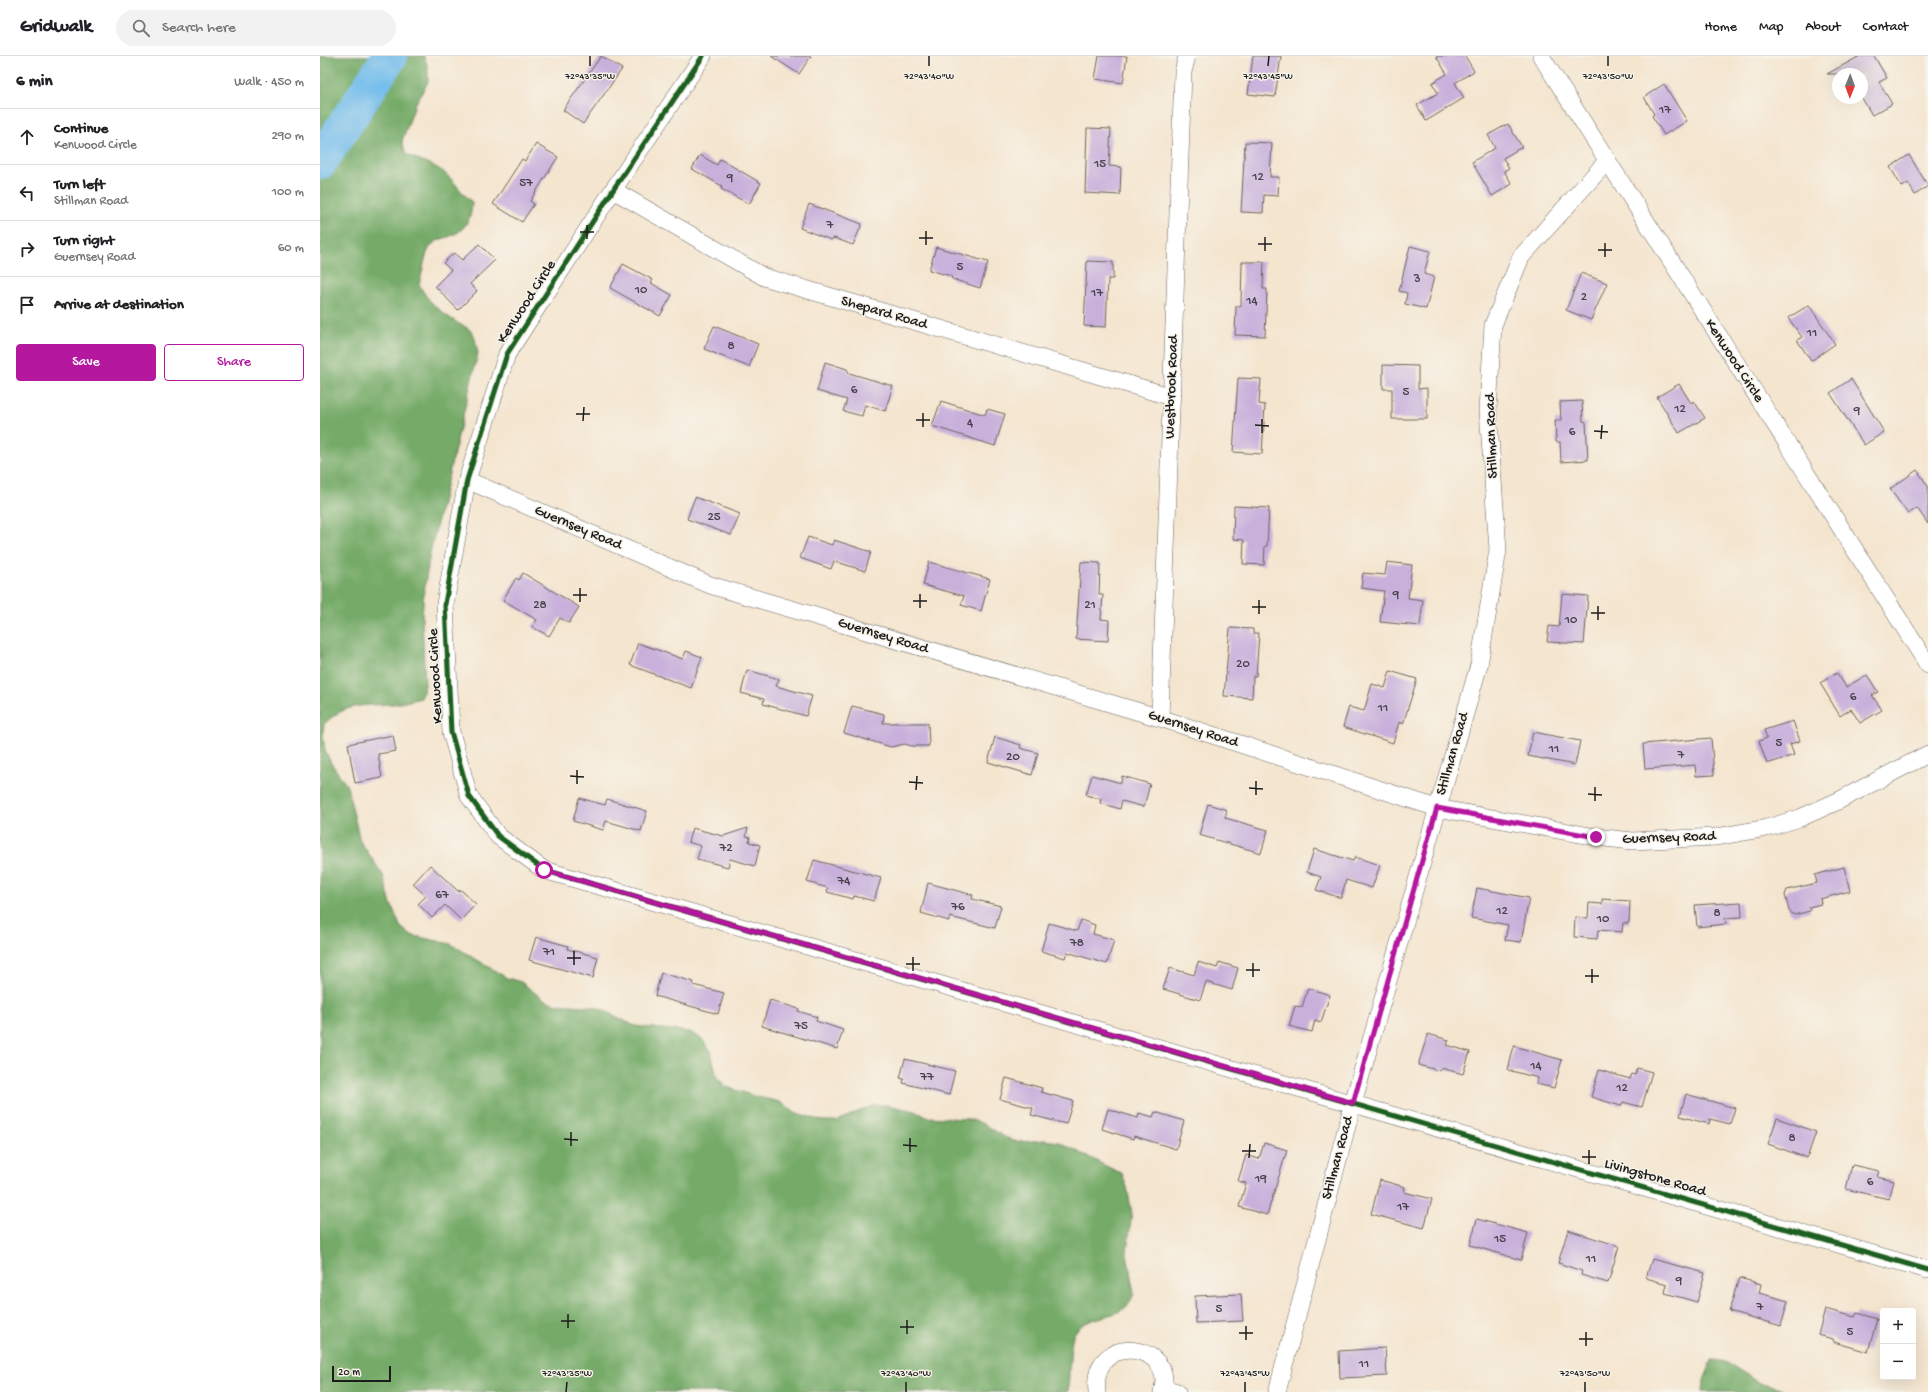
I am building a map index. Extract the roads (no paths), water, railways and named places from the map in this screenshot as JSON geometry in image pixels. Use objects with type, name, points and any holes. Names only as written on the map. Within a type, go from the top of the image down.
[{"type":"street","name":"Kenwood Circle","points":[[703,56],[613,190],[507,354],[468,480],[445,604],[451,732],[469,796],[498,836],[544,870],[1353,1103]]},
{"type":"street","name":"Westbrook Road","points":[[1160,718],[1183,72],[1187,56]]},
{"type":"street","name":"Kenwood Circle","points":[[1541,56],[1928,665]]},
{"type":"street","name":"Stillman Road","points":[[1277,1392],[1353,1103],[1479,665],[1498,550],[1488,410],[1493,325],[1521,257],[1607,161]]},
{"type":"street","name":"Shepard Road","points":[[613,190],[764,277],[1172,397]]},
{"type":"street","name":"Guernsey Road","points":[[468,480],[710,585],[1160,718],[1437,808],[1596,837],[1632,841],[1716,837],[1767,828],[1800,818],[1838,801],[1928,754]]},
{"type":"street","name":"Livingstone Road","points":[[1353,1103],[1928,1270]]},
{"type":"street","points":[[1097,1392],[1096,1380],[1099,1369],[1105,1360],[1113,1354],[1123,1350],[1134,1350],[1144,1353],[1153,1359],[1160,1367],[1167,1391]]},
{"type":"waterway","points":[[320,162],[390,56]]}]
